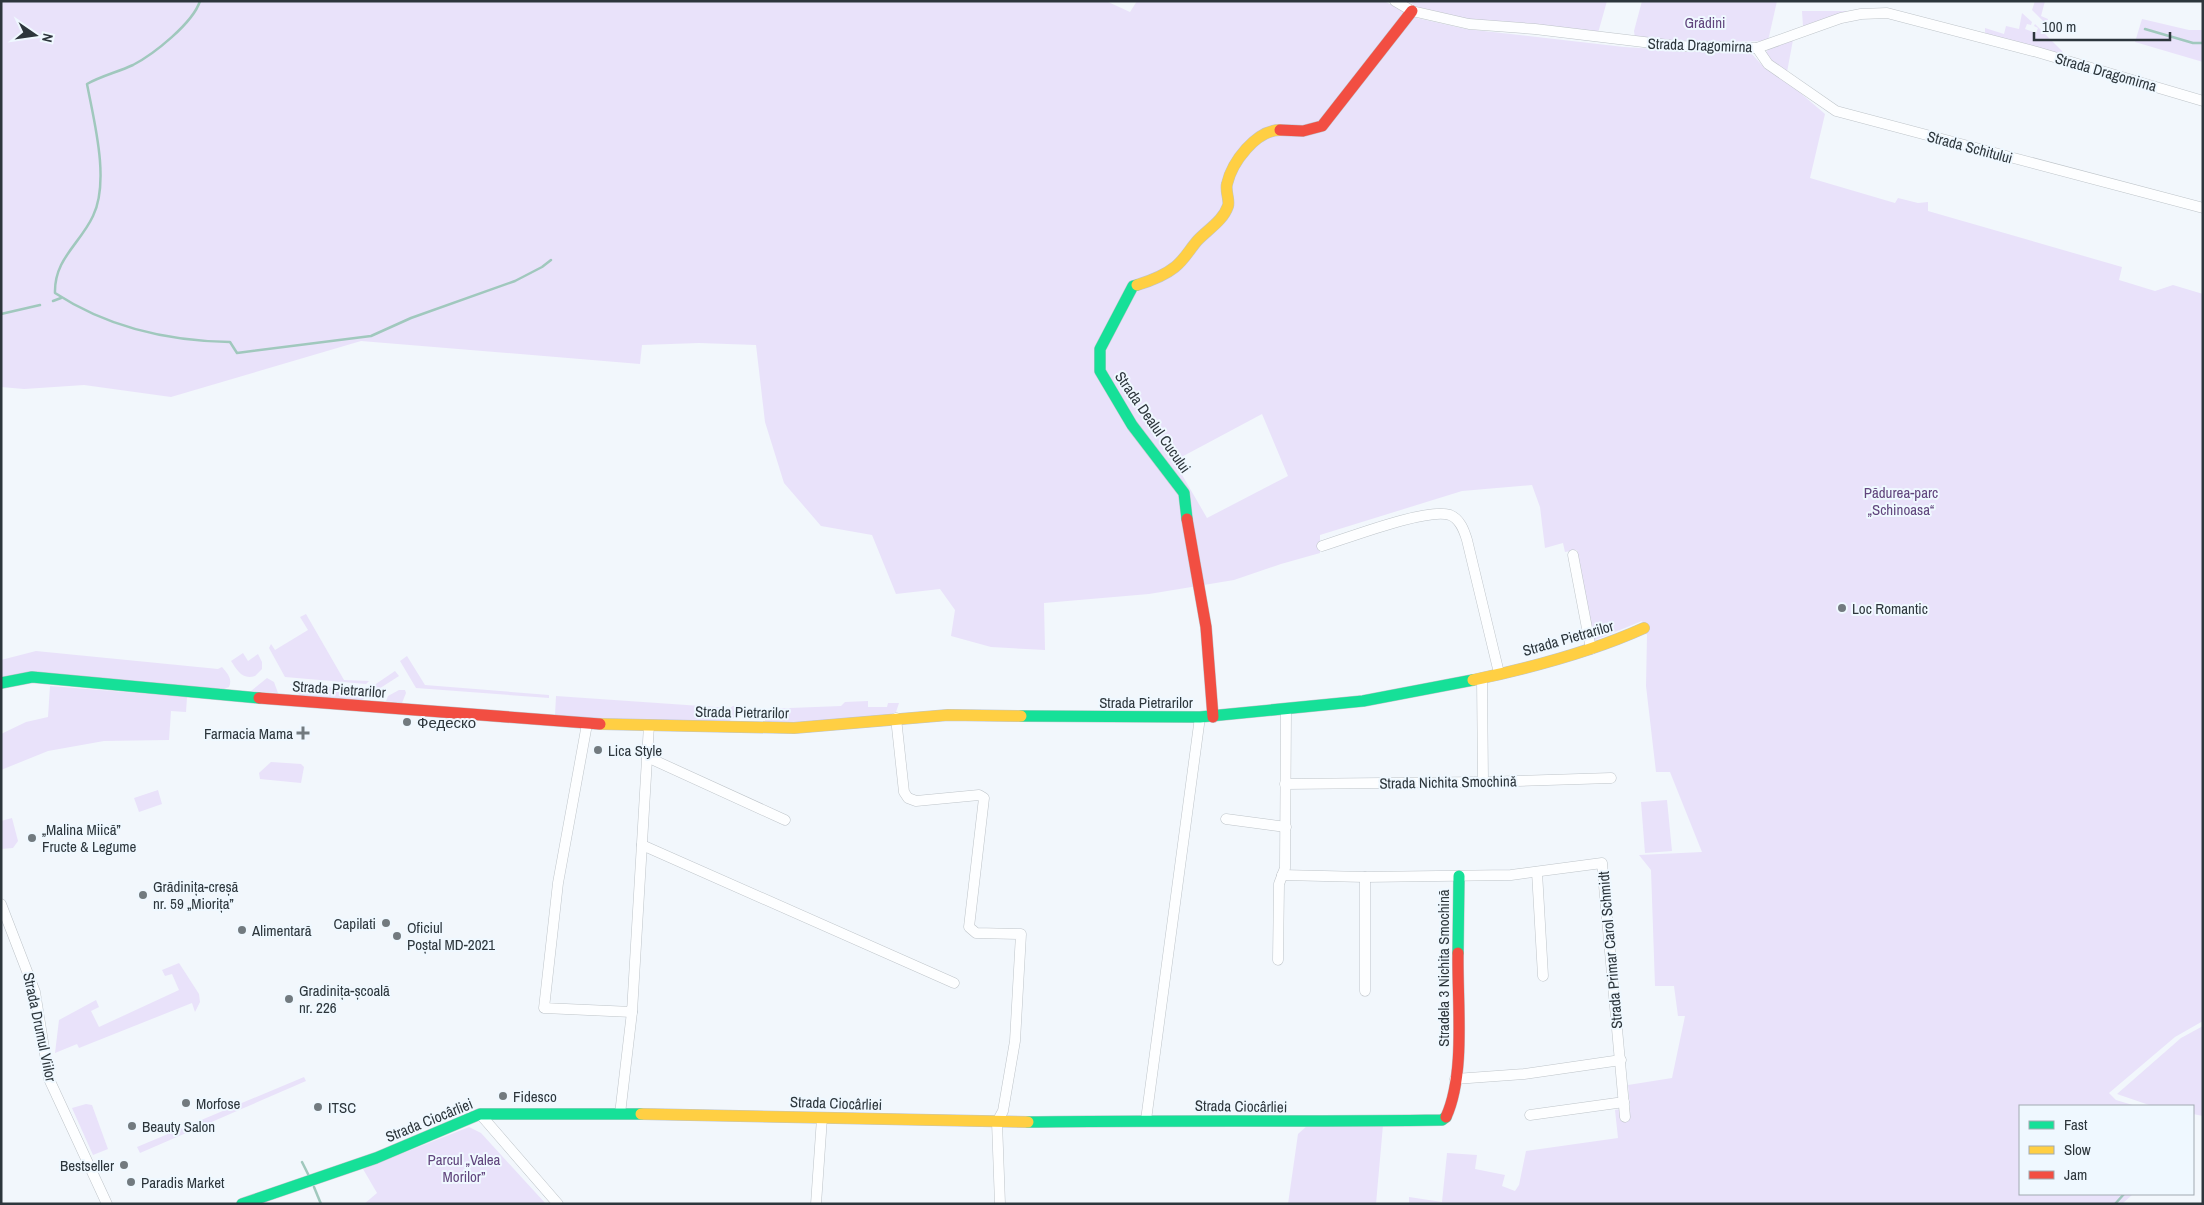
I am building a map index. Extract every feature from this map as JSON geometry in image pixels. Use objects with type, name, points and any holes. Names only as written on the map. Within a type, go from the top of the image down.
[{"type":"street","name":"Strada Dragomirna","points":[[1395,1],[1412,11],[1469,24],[1535,29],[1629,42],[1677,46],[1757,48],[1841,18],[1861,14],[1887,13],[2036,52],[2203,101]]},
{"type":"street","name":"Strada Dealul Cucului","points":[[1213,717],[1206,627],[1190,543],[1184,493],[1132,425],[1100,371],[1100,349],[1113,320],[1133,286],[1150,281],[1174,267],[1198,240],[1217,223],[1228,206],[1226,185],[1235,162],[1259,138],[1271,130],[1303,131],[1322,126],[1412,11]]},
{"type":"street","name":"Strada Schitului","points":[[1757,48],[1768,64],[1836,111],[2203,208]]},
{"type":"street","points":[[1322,546],[1418,517],[1440,512],[1452,516],[1461,524],[1467,540],[1499,673]]},
{"type":"street","points":[[1573,555],[1591,648]]},
{"type":"street","name":"Strada Pietrarilor","points":[[1,683],[32,677],[291,701],[489,714],[587,724],[649,726],[794,728],[896,718],[948,716],[1213,717],[1363,701],[1482,678],[1591,648],[1644,628]]},
{"type":"street","points":[[1482,678],[1483,782]]},
{"type":"street","points":[[1278,960],[1280,884],[1285,868],[1286,709]]},
{"type":"street","points":[[1146,1120],[1200,717]]},
{"type":"street","points":[[896,718],[904,792],[908,798],[916,801],[979,795],[984,798],[969,927],[976,933],[1021,934],[1015,1041],[1003,1111],[997,1122],[1000,1204]]},
{"type":"street","points":[[587,724],[558,884],[544,1008],[632,1012]]},
{"type":"street","points":[[620,1114],[632,1012],[649,726]]},
{"type":"street","points":[[647,757],[785,820]]},
{"type":"street","name":"Strada Nichita Smochină","points":[[1285,784],[1483,782],[1611,778]]},
{"type":"street","points":[[1226,819],[1286,827]]},
{"type":"street","points":[[642,845],[954,983]]},
{"type":"street","name":"Strada Primar Carol Schmidt","points":[[1282,876],[1459,876],[1537,872],[1602,863],[1625,1117]]},
{"type":"street","points":[[1537,872],[1543,976]]},
{"type":"street","name":"Stradela 3 Nichita Smochină","points":[[1445,1118],[1451,1105],[1460,1035],[1457,995],[1459,876]]},
{"type":"street","points":[[1365,877],[1365,991]]},
{"type":"street","name":"Strada Drumul Viilor","points":[[1,904],[35,992],[49,1080],[107,1204]]},
{"type":"street","points":[[1455,1079],[1524,1074],[1621,1060]]},
{"type":"street","points":[[1530,1115],[1624,1102]]},
{"type":"street","points":[[480,1114],[516,1158],[558,1204]]},
{"type":"street","name":"Strada Ciocârliei","points":[[242,1204],[376,1158],[480,1114],[620,1114],[997,1122],[1146,1120],[1435,1122],[1445,1118]]},
{"type":"street","points":[[816,1204],[822,1118]]},
{"type":"green space","name":"Pădurea-parc „Schinoasa“","points":[[1,1],[1106,1],[1130,12],[1137,1],[1384,1],[1417,18],[1466,29],[1624,47],[1750,52],[1761,64],[1784,79],[1825,114],[1810,178],[1895,203],[1898,198],[1918,203],[1928,202],[1928,211],[2122,267],[2119,280],[2155,291],[2173,285],[2203,294],[2203,1021],[2175,1037],[2109,1093],[2116,1100],[2133,1105],[2019,1105],[2019,1195],[2132,1195],[2122,1204],[1409,1204],[1409,1197],[1442,1202],[1447,1153],[1477,1155],[1475,1169],[1505,1175],[1502,1186],[1515,1191],[1519,1185],[1526,1151],[1618,1138],[1615,1110],[1630,1108],[1628,1085],[1672,1078],[1685,1016],[1678,1016],[1674,986],[1655,986],[1651,870],[1639,855],[1702,852],[1670,772],[1656,772],[1646,686],[1647,635],[1642,621],[1593,641],[1577,550],[1565,552],[1563,543],[1545,548],[1540,507],[1532,485],[1462,491],[1320,535],[1320,553],[1234,580],[1149,594],[1044,603],[1045,650],[991,647],[951,636],[955,610],[940,589],[896,594],[872,535],[821,526],[784,483],[765,422],[756,345],[699,343],[642,345],[640,364],[361,341],[171,397],[84,385],[24,389],[1,387]],"holes":[[[1262,414],[1288,476],[1207,518],[1174,461]]]},
{"type":"green space","points":[[1408,1],[1607,1],[1598,33],[1468,19],[1421,8]]},
{"type":"green space","name":"Grădini","points":[[1642,1],[1777,1],[1768,41],[1715,42],[1635,38],[1634,31]]},
{"type":"green space","points":[[2035,1],[2045,1],[2041,16],[2048,19],[2047,23],[2055,26],[2054,32],[2032,10]]},
{"type":"green space","points":[[1802,11],[1849,11],[1850,13],[1792,33],[1803,26]]},
{"type":"green space","points":[[2022,13],[2032,22],[2031,25],[2027,24],[2025,29],[2036,33],[2038,28],[2034,26],[2035,24],[2062,51],[2065,57],[1985,33],[1985,28],[2004,34],[2006,26],[2019,29]]},
{"type":"green space","points":[[2142,19],[2189,30],[2203,30],[2203,62],[2135,42]]},
{"type":"green space","points":[[1793,40],[1787,72],[1766,59],[1765,54],[1769,48]]},
{"type":"green space","points":[[306,614],[344,680],[369,681],[366,684],[285,677],[269,648],[271,644],[275,650],[308,630],[300,617]]},
{"type":"green space","points":[[36,651],[218,669],[222,667],[229,676],[230,684],[229,687],[224,689],[1,677],[1,660]]},
{"type":"green space","points":[[243,653],[248,661],[258,654],[262,662],[262,669],[255,676],[247,677],[243,675],[231,661]]},
{"type":"green space","points":[[407,656],[425,685],[549,695],[549,698],[416,688],[400,661]]},
{"type":"green space","points":[[395,671],[399,676],[360,701],[300,696],[290,684],[367,690]]},
{"type":"green space","points":[[267,678],[274,682],[278,693],[251,691]]},
{"type":"green space","points":[[50,686],[187,697],[186,712],[171,711],[169,740],[104,741],[48,751],[1,770],[1,734],[26,722],[48,717]]},
{"type":"green space","points":[[399,690],[405,690],[406,693],[402,703],[386,701],[388,696]]},
{"type":"green space","points":[[556,696],[730,708],[733,706],[743,707],[738,715],[725,724],[559,718],[555,715]]},
{"type":"green space","points":[[868,701],[868,707],[887,707],[888,703],[899,703],[896,712],[888,715],[784,726],[765,721],[764,709],[841,706],[845,702]]},
{"type":"green space","points":[[271,762],[301,764],[304,767],[301,783],[260,779],[259,773]]},
{"type":"green space","points":[[158,790],[162,804],[139,812],[134,798]]},
{"type":"green space","points":[[1667,800],[1672,851],[1645,853],[1641,802]]},
{"type":"green space","points":[[12,818],[18,841],[13,848],[1,849],[1,821]]},
{"type":"green space","points":[[179,963],[199,994],[200,1002],[195,1012],[192,1003],[79,1048],[77,1044],[55,1053],[59,1020],[96,1000],[99,1007],[91,1011],[99,1027],[179,990],[172,974],[165,976],[162,970]]},
{"type":"green space","points":[[2203,1026],[2203,1116],[2194,1114],[2194,1105],[2149,1105],[2117,1094],[2181,1038]]},
{"type":"green space","points":[[304,1077],[306,1081],[140,1153],[137,1147]]},
{"type":"green space","points":[[86,1104],[92,1105],[108,1149],[93,1155],[72,1108]]},
{"type":"green space","points":[[1383,1125],[1376,1204],[1288,1204],[1298,1134],[1307,1126]]},
{"type":"green space","name":"Parcul „Valea Morilor”","points":[[469,1127],[481,1133],[546,1204],[364,1204],[377,1193],[363,1169]]},
{"type":"waterway","points":[[200,1],[190,19],[172,37],[151,53],[133,65],[87,84],[99,151],[100,186],[98,202],[88,226],[63,261],[56,281],[55,293],[75,305],[117,323],[139,330],[184,339],[230,342],[237,353],[371,336],[411,318],[515,281],[542,267],[551,260]]},
{"type":"waterway","points":[[2145,29],[2193,43],[2203,43]]},
{"type":"waterway","points":[[53,301],[61,298]]},
{"type":"waterway","points":[[1,314],[40,305]]},
{"type":"waterway","points":[[302,1162],[309,1176]]},
{"type":"waterway","points":[[314,1187],[321,1204]]},
{"type":"waterway","points":[[2115,1204],[2123,1195]]},
{"type":"traffic: fast","points":[[1137,285],[1133,286],[1100,349],[1100,371],[1132,425],[1184,493],[1187,519]]},
{"type":"traffic: fast","points":[[1,683],[32,677],[259,698]]},
{"type":"traffic: fast","points":[[1021,716],[1200,717],[1363,701],[1473,680]]},
{"type":"traffic: fast","points":[[1458,953],[1459,876]]},
{"type":"traffic: fast","points":[[242,1204],[376,1158],[480,1114],[641,1114]]},
{"type":"traffic: fast","points":[[1028,1122],[1442,1120],[1446,1117]]},
{"type":"traffic: slow","points":[[1137,285],[1162,276],[1175,267],[1197,241],[1219,221],[1228,206],[1227,184],[1234,166],[1240,157],[1262,135],[1280,130]]},
{"type":"traffic: slow","points":[[1473,680],[1516,670],[1603,645],[1644,628]]},
{"type":"traffic: slow","points":[[600,724],[794,728],[948,715],[1021,716]]},
{"type":"traffic: slow","points":[[641,1114],[1028,1122]]},
{"type":"traffic: jam","points":[[1280,130],[1303,131],[1322,126],[1412,11]]},
{"type":"traffic: jam","points":[[1187,519],[1206,627],[1213,717]]},
{"type":"traffic: jam","points":[[259,698],[600,724]]},
{"type":"traffic: jam","points":[[1446,1117],[1456,1080],[1458,1058],[1458,953]]},
{"type":"place","name":"Loc Romantic","points":[[1842,608]]},
{"type":"place","name":"Федеско","points":[[407,722]]},
{"type":"place","name":"Farmacia Mama","points":[[303,733]]},
{"type":"place","name":"Lica Style","points":[[598,750]]},
{"type":"place","name":"„Malina Miică” Fructe & Legume","points":[[32,838]]},
{"type":"place","name":"Grădinița-creșă nr. 59 „Miorița”","points":[[143,895]]},
{"type":"place","name":"Capilati","points":[[386,923]]},
{"type":"place","name":"Alimentară","points":[[242,930]]},
{"type":"place","name":"Oficiul Poștal MD-2021","points":[[397,936]]},
{"type":"place","name":"Gradinița-școală nr. 226","points":[[289,999]]},
{"type":"place","name":"Fidesco","points":[[503,1096]]},
{"type":"place","name":"Morfose","points":[[186,1103]]},
{"type":"place","name":"ITSC","points":[[318,1107]]},
{"type":"place","name":"Beauty Salon","points":[[132,1126]]},
{"type":"place","name":"Bestseller","points":[[124,1165]]},
{"type":"place","name":"Paradis Market","points":[[131,1182]]}]
